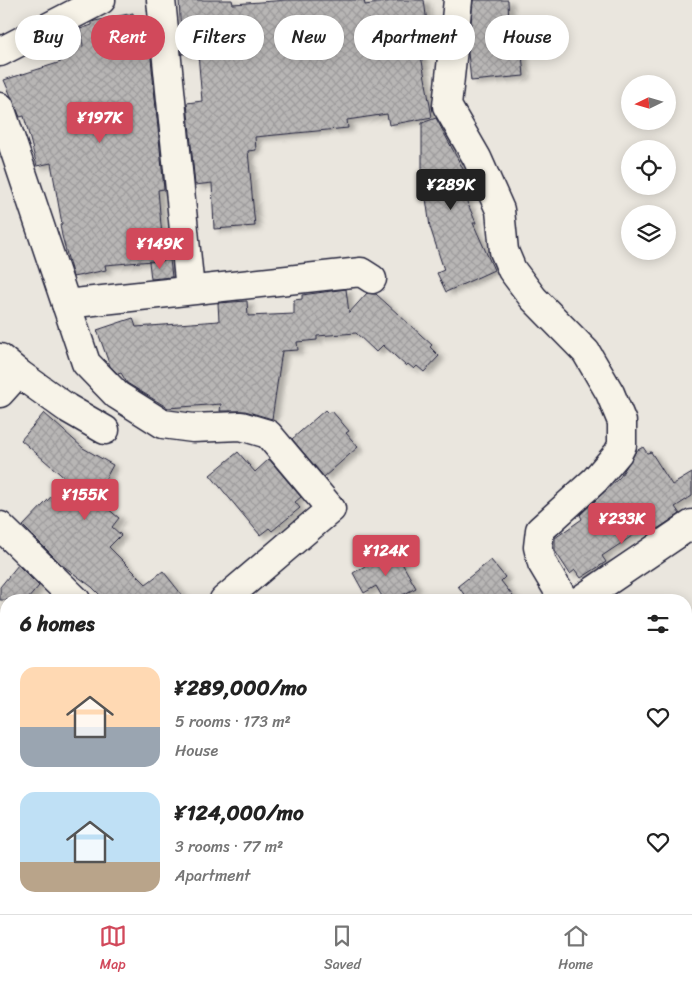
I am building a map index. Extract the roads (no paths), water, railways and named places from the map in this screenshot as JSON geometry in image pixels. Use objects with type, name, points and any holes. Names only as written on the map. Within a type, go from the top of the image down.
[{"type":"street","points":[[0,52],[101,0]]},
{"type":"street","points":[[161,0],[190,290]]},
{"type":"street","points":[[458,0],[447,106],[477,158],[500,210],[504,251],[512,270],[533,298],[586,352],[610,393],[622,422],[622,445],[618,453],[595,480],[540,530],[538,547],[542,563],[560,594]]},
{"type":"street","points":[[0,107],[86,363],[117,395],[162,424],[193,428],[241,426],[268,434],[331,509],[231,594]]},
{"type":"street","points":[[66,304],[361,272],[372,279]]},
{"type":"street","points":[[0,393],[9,366],[67,408],[105,430]]},
{"type":"street","points":[[589,594],[692,524]]},
{"type":"street","points":[[0,526],[70,594]]}]
